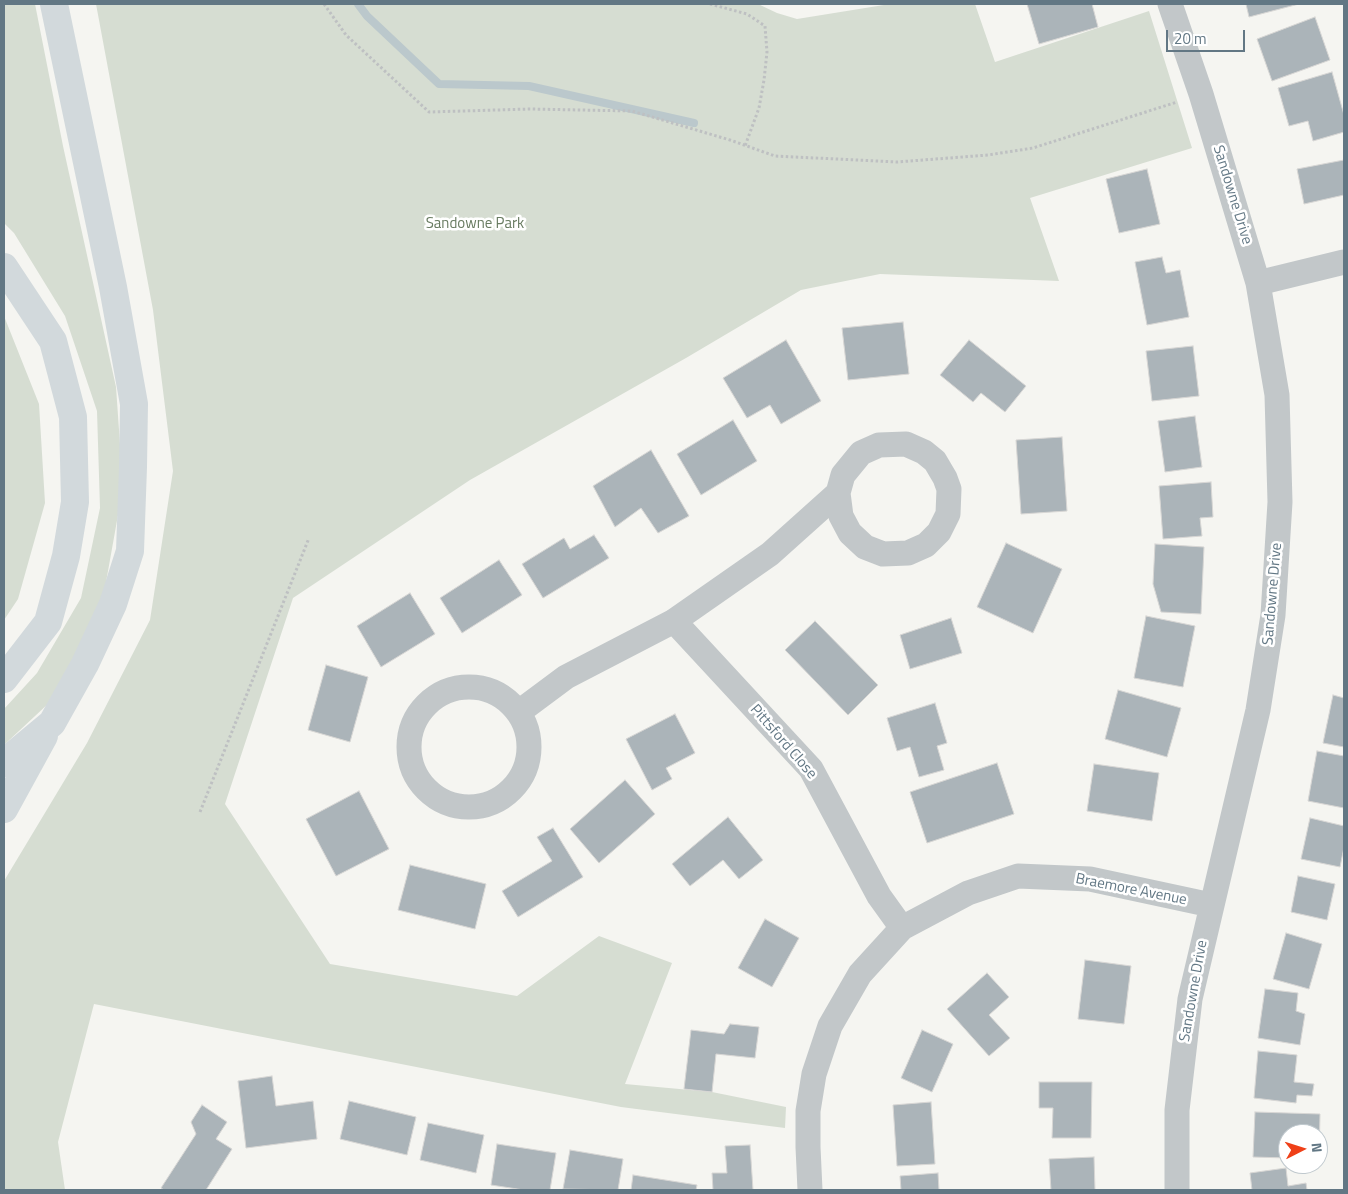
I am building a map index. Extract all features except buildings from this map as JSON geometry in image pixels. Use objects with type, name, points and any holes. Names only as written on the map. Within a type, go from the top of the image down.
[{"type":"highway","points":[[4,809],[85,664],[113,604],[130,551],[134,404],[113,286],[54,4]]},
{"type":"highway","points":[[4,267],[53,341],[73,417],[74,502],[66,556],[48,622],[4,679]]},
{"type":"highway","points":[[4,762],[52,723]]},
{"type":"street","name":"Sandowne Drive","points":[[1170,4],[1201,94],[1258,283],[1277,395],[1280,502],[1273,615],[1258,710],[1190,999],[1177,1110],[1177,1190]]},
{"type":"street","points":[[1258,283],[1344,262]]},
{"type":"street","points":[[519,712],[566,677],[674,621],[770,554],[838,493],[843,475],[861,453],[879,445],[906,444],[924,452],[935,461],[945,478],[949,489],[948,514],[939,532],[926,545],[908,553],[883,554],[865,547],[850,533],[841,516],[838,493]]},
{"type":"street","name":"Pittsford Close","points":[[674,621],[811,769],[878,896],[902,928]]},
{"type":"street","points":[[457,687],[478,687],[496,693],[519,712],[527,732],[529,753],[523,774],[511,791],[489,804],[461,807],[441,801],[422,786],[412,767],[408,750],[414,721],[426,704],[438,695],[457,687]]},
{"type":"street","name":"Braemore Avenue","points":[[810,1190],[808,1111],[814,1074],[830,1026],[860,974],[902,928],[968,893],[1018,876],[1090,878],[1211,905]]},
{"type":"path","points":[[324,4],[346,35],[428,112],[530,109],[632,111],[775,156],[897,162],[988,155],[1033,148],[1201,94]]},
{"type":"path","points":[[710,4],[747,14],[765,26],[767,52],[764,80],[759,108],[745,146]]},
{"type":"path","points":[[200,812],[309,538]]},
{"type":"green space","points":[[4,4],[35,4],[63,146],[116,387],[123,487],[98,627],[50,702],[4,745],[4,709],[37,673],[81,598],[100,508],[97,411],[65,316],[14,233],[4,223]]},
{"type":"green space","name":"Sandowne Park","points":[[96,4],[758,4],[777,13],[797,19],[890,4],[975,4],[995,62],[1149,11],[1192,148],[1030,198],[1059,281],[880,274],[801,290],[686,358],[470,480],[293,598],[225,804],[330,964],[517,996],[599,936],[672,963],[625,1084],[712,1092],[786,1107],[785,1128],[621,1107],[94,1004],[58,1142],[65,1190],[4,1190],[4,881],[87,743],[150,620],[173,471],[153,310]]},
{"type":"green space","points":[[4,316],[39,404],[45,503],[18,599],[4,620]]},
{"type":"waterway","points":[[358,4],[367,16],[439,84],[529,86],[694,123]]}]
